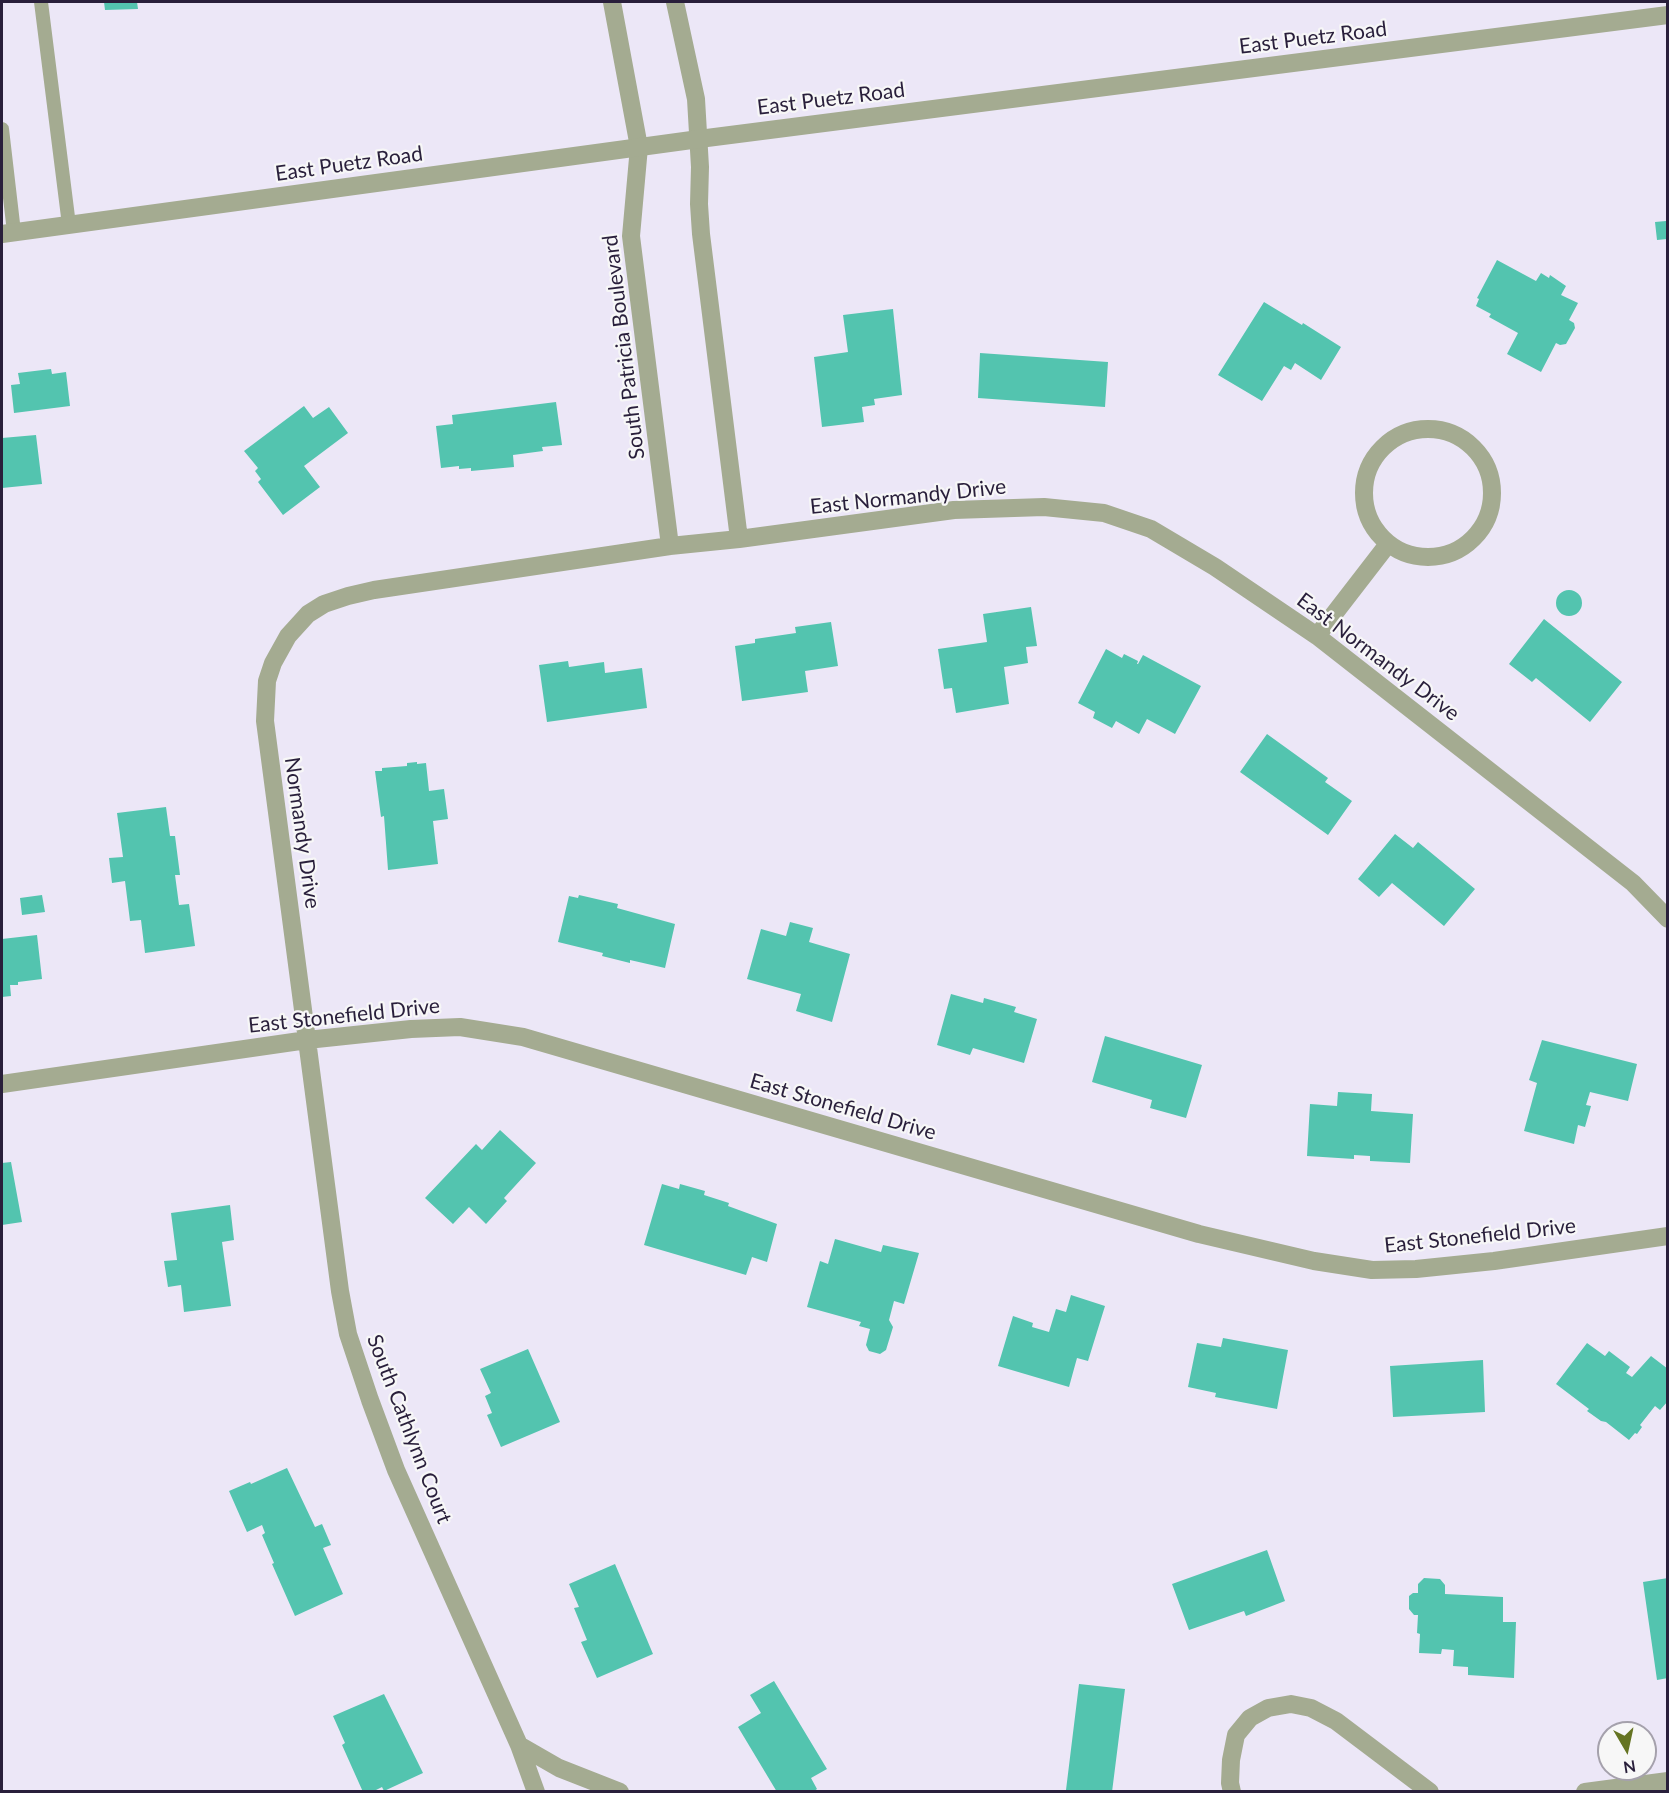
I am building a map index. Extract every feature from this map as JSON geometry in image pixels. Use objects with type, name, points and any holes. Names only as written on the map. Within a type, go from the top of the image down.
[{"type":"street","name":"South Patricia Boulevard","points":[[612,2],[639,147],[631,236],[670,546]]},
{"type":"street","points":[[675,2],[696,99],[701,234],[739,539]]},
{"type":"street","name":"East Puetz Road","points":[[8,233],[699,139],[1668,15]]},
{"type":"street","points":[[1418,429],[1440,429],[1460,436],[1476,450],[1488,468],[1492,489],[1491,510],[1481,528],[1467,544],[1448,554],[1428,557],[1407,554],[1388,544],[1374,528],[1365,508],[1363,487],[1369,466],[1380,448],[1398,435],[1418,429]]},
{"type":"street","name":"East Normandy Drive","points":[[288,636],[308,614],[324,604],[348,596],[670,546],[954,510],[1044,507],[1104,513],[1151,529],[1215,567],[1317,636],[1633,883],[1668,919]]},
{"type":"street","points":[[1317,636],[1388,544]]},
{"type":"street","name":"Normandy Drive","points":[[288,636],[273,663],[267,681],[264,704],[265,728],[307,1040]]},
{"type":"street","name":"East Stonefield Drive","points":[[2,1084],[307,1040],[411,1029],[460,1027],[523,1037],[1199,1234],[1314,1261],[1372,1270],[1416,1269],[1494,1261],[1668,1236]]},
{"type":"street","name":"South Cathlynn Court","points":[[307,1040],[340,1291],[348,1334],[396,1470],[519,1745],[536,1791]]},
{"type":"street","points":[[1232,1791],[1231,1760],[1236,1735],[1250,1718],[1268,1708],[1291,1704],[1311,1708],[1336,1721],[1430,1791]]},
{"type":"street","points":[[519,1745],[559,1768],[620,1791]]},
{"type":"street","points":[[1585,1791],[1668,1781]]},
{"type":"lane","points":[[41,2],[69,225]]},
{"type":"lane","points":[[2,129],[8,233]]},
{"type":"building","points":[[104,2],[137,2],[138,9],[105,10]]},
{"type":"building","points":[[1666,221],[1667,239],[1657,240],[1655,222]]},
{"type":"building","points":[[1497,260],[1536,281],[1541,273],[1549,278],[1550,275],[1566,286],[1561,295],[1578,303],[1569,320],[1574,323],[1575,328],[1566,344],[1556,343],[1541,372],[1507,354],[1518,333],[1489,317],[1491,314],[1476,306],[1479,299],[1477,298]]},
{"type":"building","points":[[1264,302],[1341,347],[1321,380],[1295,363],[1291,370],[1284,366],[1262,401],[1218,375]]},
{"type":"building","points":[[893,309],[902,395],[874,399],[875,405],[862,407],[864,422],[822,427],[814,357],[848,352],[843,315]]},
{"type":"building","points":[[980,353],[1108,362],[1105,407],[978,398]]},
{"type":"building","points":[[51,369],[52,374],[66,372],[70,406],[14,413],[11,385],[20,384],[18,373]]},
{"type":"building","points":[[556,402],[562,445],[542,447],[543,451],[513,455],[514,467],[471,471],[471,468],[459,469],[459,466],[441,468],[436,426],[453,424],[452,415]]},
{"type":"building","points":[[304,406],[313,418],[329,407],[348,433],[304,466],[320,487],[283,515],[258,482],[261,479],[255,471],[258,468],[244,451]]},
{"type":"building","points":[[36,435],[42,484],[2,488],[2,438]]},
{"type":"building","points":[[1569,590],[1578,594],[1582,603],[1578,612],[1569,616],[1560,612],[1556,603],[1560,594]]},
{"type":"building","points":[[1031,607],[1037,646],[1026,647],[1028,663],[1004,667],[1009,704],[956,713],[952,688],[944,689],[938,649],[987,642],[983,614]]},
{"type":"building","points":[[1544,619],[1622,682],[1590,722],[1536,678],[1532,682],[1509,664]]},
{"type":"building","points":[[831,622],[838,666],[805,671],[808,692],[742,701],[735,646],[755,643],[755,639],[796,633],[795,627]]},
{"type":"building","points":[[1106,649],[1122,658],[1124,654],[1138,661],[1137,664],[1143,655],[1201,686],[1175,734],[1147,719],[1139,734],[1116,721],[1112,728],[1093,718],[1095,712],[1078,703]]},
{"type":"building","points":[[568,661],[569,667],[604,662],[605,673],[642,668],[647,708],[547,722],[539,665]]},
{"type":"building","points":[[1267,734],[1328,778],[1325,782],[1352,801],[1328,835],[1240,772]]},
{"type":"building","points":[[417,762],[417,764],[426,763],[429,791],[444,789],[448,819],[433,821],[438,864],[388,870],[384,816],[381,817],[375,771],[382,771],[382,768],[407,766],[407,763]]},
{"type":"building","points":[[166,807],[170,836],[175,836],[180,875],[175,875],[179,905],[189,904],[195,946],[145,953],[141,920],[130,921],[125,881],[112,883],[109,858],[123,857],[117,813]]},
{"type":"building","points":[[1395,834],[1413,848],[1418,842],[1475,889],[1444,926],[1392,883],[1379,897],[1358,879]]},
{"type":"building","points":[[42,895],[45,912],[22,915],[20,898]]},
{"type":"building","points":[[579,895],[618,904],[617,908],[675,924],[665,968],[630,960],[630,963],[602,956],[603,953],[558,942],[569,896],[578,898]]},
{"type":"building","points":[[790,922],[813,928],[809,942],[850,954],[832,1022],[796,1011],[801,994],[747,979],[761,929],[786,936]]},
{"type":"building","points":[[37,935],[42,979],[10,985],[11,996],[2,997],[2,939]]},
{"type":"building","points":[[951,994],[983,1003],[984,998],[1016,1007],[1014,1012],[1037,1019],[1024,1063],[973,1048],[970,1055],[937,1045]]},
{"type":"building","points":[[1105,1036],[1202,1065],[1186,1118],[1150,1108],[1152,1100],[1092,1082]]},
{"type":"building","points":[[1542,1040],[1637,1064],[1628,1101],[1590,1092],[1586,1105],[1591,1106],[1585,1127],[1578,1125],[1574,1144],[1524,1131],[1537,1083],[1529,1080]]},
{"type":"building","points":[[1338,1092],[1372,1094],[1371,1111],[1413,1114],[1410,1163],[1370,1161],[1370,1156],[1354,1155],[1354,1159],[1307,1156],[1310,1104],[1337,1106]]},
{"type":"building","points":[[500,1130],[536,1163],[504,1198],[507,1201],[486,1224],[469,1207],[453,1224],[425,1198],[476,1144],[482,1150]]},
{"type":"building","points":[[11,1162],[22,1222],[2,1225],[2,1163]]},
{"type":"building","points":[[662,1184],[679,1189],[680,1184],[705,1191],[704,1195],[729,1203],[728,1206],[777,1224],[767,1262],[752,1257],[746,1275],[644,1245]]},
{"type":"building","points":[[230,1205],[234,1240],[222,1242],[231,1306],[184,1312],[181,1285],[168,1287],[164,1261],[177,1260],[171,1213]]},
{"type":"building","points":[[835,1239],[881,1252],[883,1245],[919,1253],[904,1304],[894,1301],[889,1320],[893,1327],[886,1350],[880,1354],[869,1351],[866,1345],[870,1329],[859,1326],[861,1322],[807,1307],[820,1261],[828,1264]]},
{"type":"building","points":[[1071,1295],[1105,1306],[1088,1361],[1077,1358],[1069,1387],[998,1366],[1013,1316],[1033,1323],[1032,1327],[1049,1332],[1056,1309],[1066,1312]]},
{"type":"building","points":[[1223,1338],[1288,1350],[1277,1409],[1215,1397],[1216,1393],[1188,1387],[1197,1343],[1221,1347]]},
{"type":"building","points":[[1587,1343],[1605,1356],[1609,1351],[1630,1367],[1626,1373],[1632,1377],[1651,1356],[1668,1369],[1668,1401],[1660,1410],[1655,1406],[1640,1425],[1642,1427],[1637,1434],[1635,1433],[1629,1440],[1587,1411],[1589,1409],[1556,1384]]},
{"type":"building","points":[[528,1349],[560,1422],[501,1447],[487,1415],[492,1413],[485,1396],[491,1393],[480,1369]]},
{"type":"building","points":[[1483,1360],[1485,1412],[1393,1417],[1390,1366]]},
{"type":"building","points":[[287,1468],[315,1527],[322,1524],[331,1545],[323,1548],[343,1594],[295,1616],[272,1564],[274,1563],[262,1535],[265,1533],[262,1525],[247,1532],[229,1491]]},
{"type":"building","points":[[1267,1550],[1285,1601],[1246,1616],[1244,1611],[1189,1630],[1172,1584]]},
{"type":"building","points":[[615,1564],[653,1654],[597,1678],[581,1642],[587,1640],[574,1608],[579,1607],[569,1584]]},
{"type":"building","points":[[1424,1578],[1440,1579],[1445,1585],[1445,1594],[1503,1597],[1503,1622],[1516,1622],[1514,1678],[1468,1675],[1468,1667],[1453,1666],[1454,1650],[1442,1649],[1441,1654],[1419,1653],[1418,1615],[1414,1615],[1409,1609],[1409,1596],[1418,1593],[1418,1584]]},
{"type":"building","points":[[1668,1578],[1668,1678],[1657,1680],[1643,1582]]},
{"type":"building","points":[[774,1681],[827,1769],[811,1778],[817,1789],[813,1792],[777,1792],[738,1727],[761,1713],[750,1695]]},
{"type":"building","points":[[1079,1684],[1125,1689],[1112,1792],[1066,1790]]},
{"type":"building","points":[[384,1694],[423,1773],[384,1791],[382,1787],[372,1792],[363,1792],[342,1745],[345,1743],[333,1716]]}]
